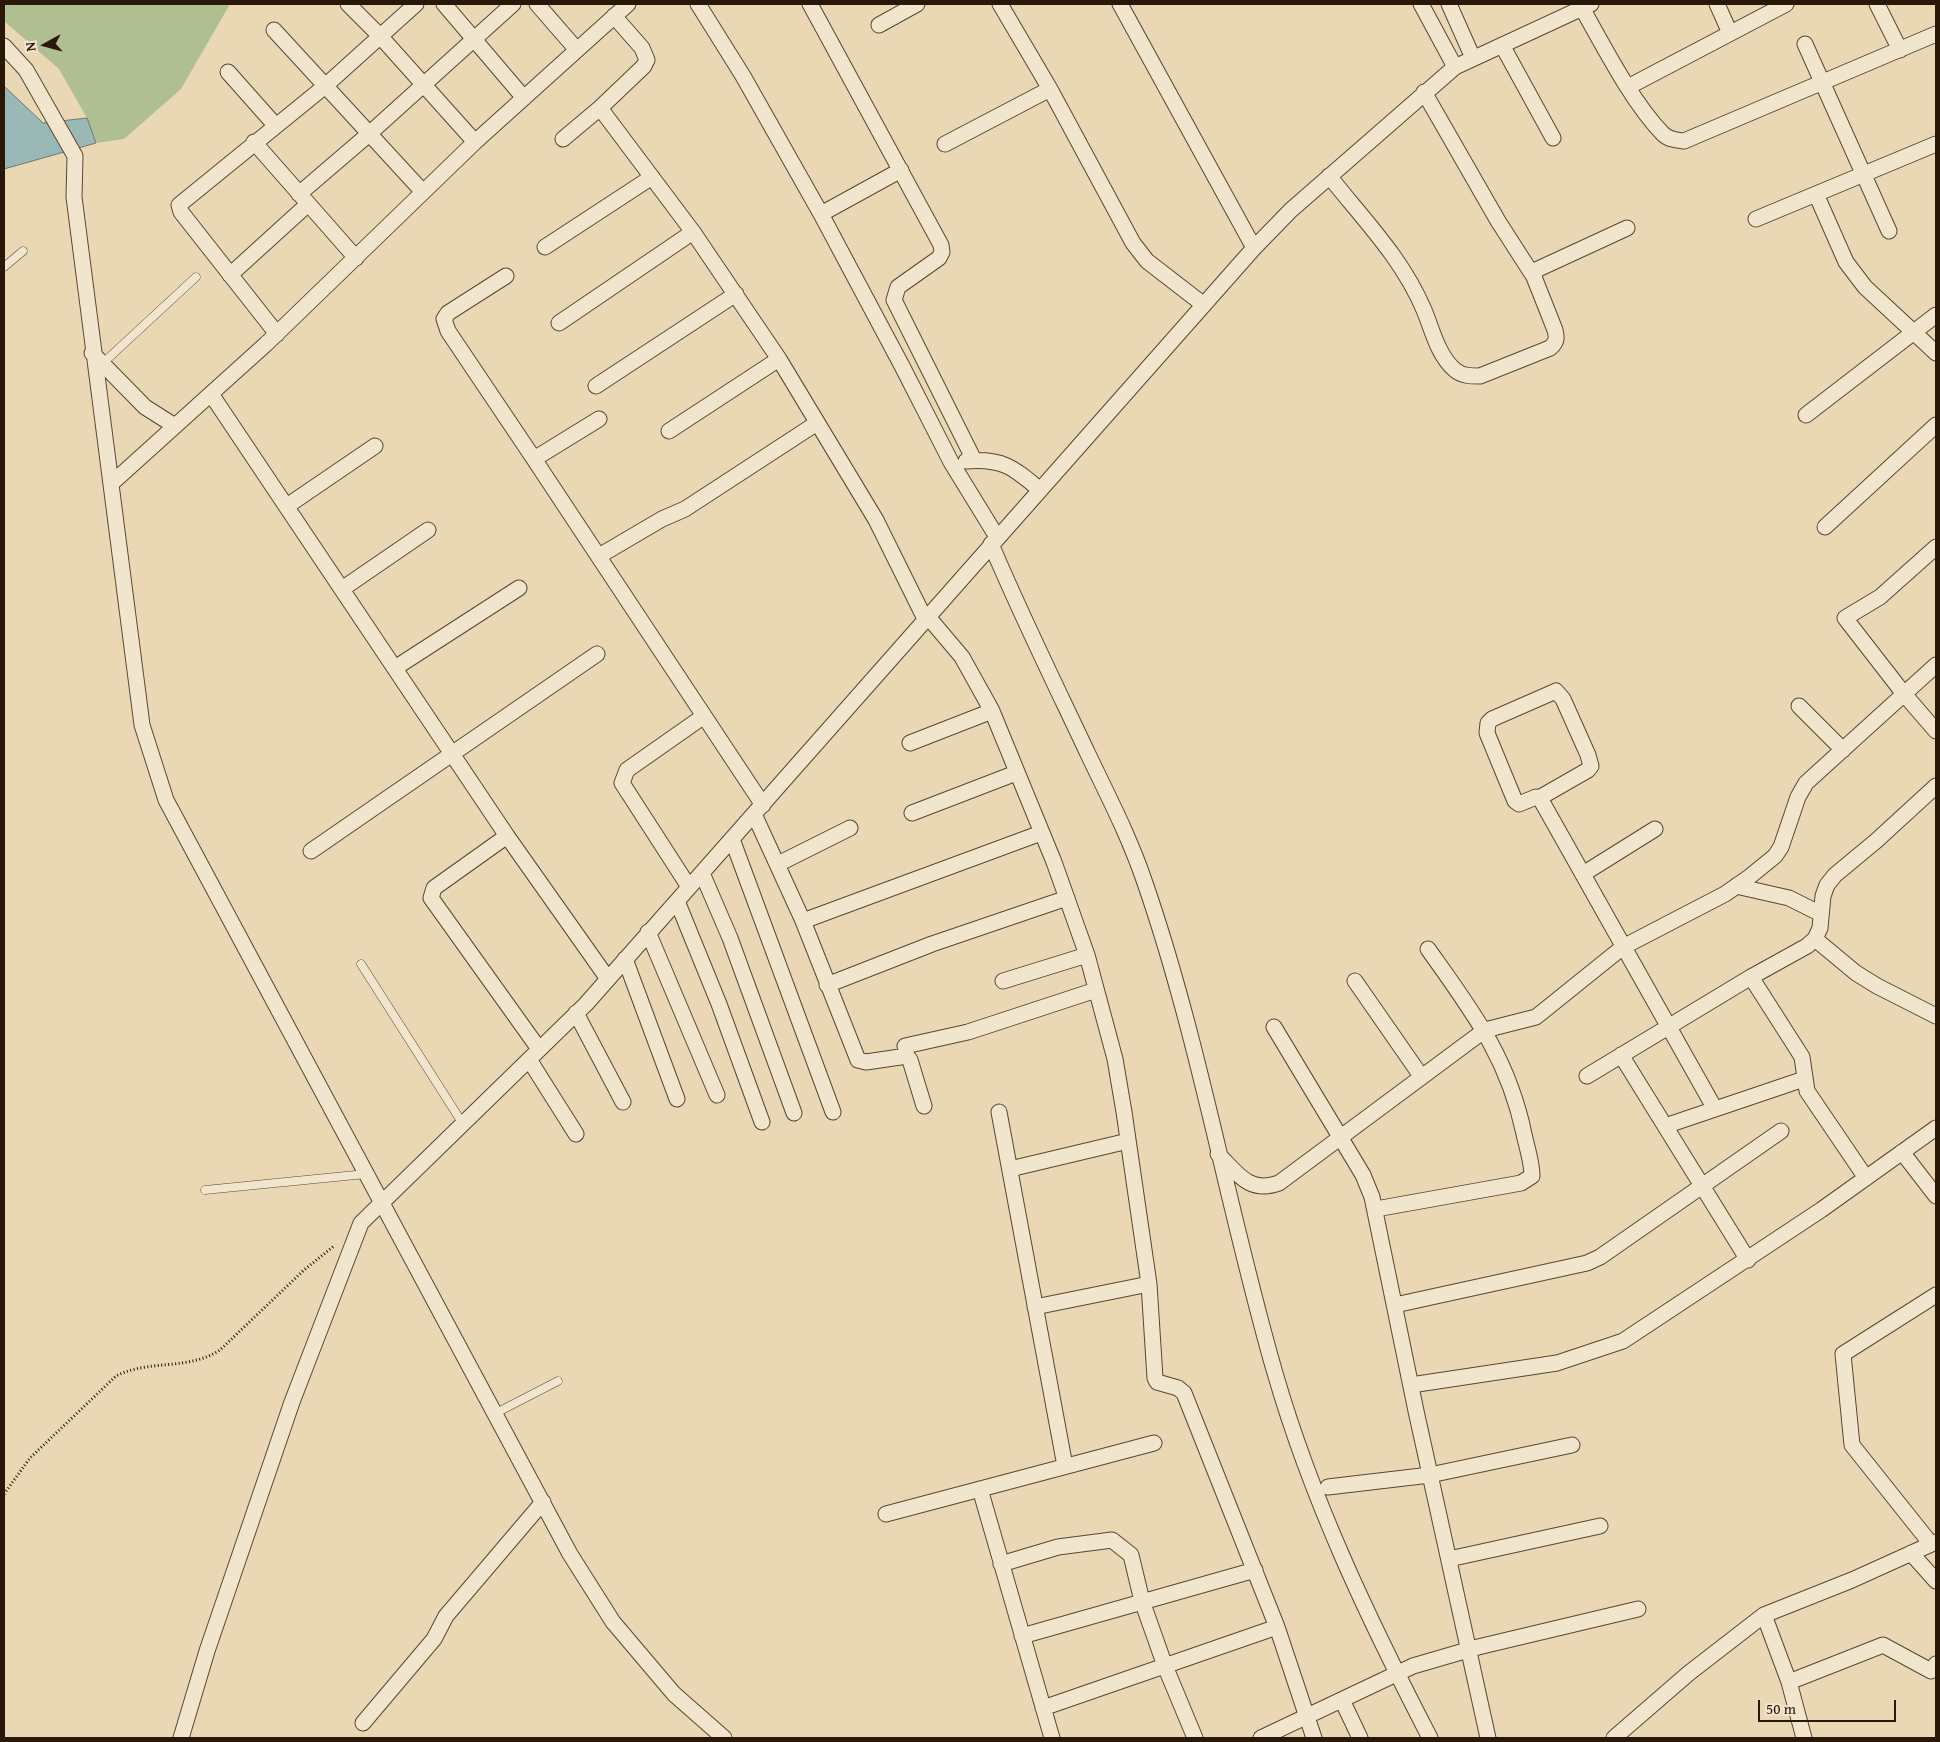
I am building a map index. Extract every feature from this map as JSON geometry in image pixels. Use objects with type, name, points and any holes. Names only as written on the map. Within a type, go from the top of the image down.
[{"type":"street","points":[[348,4],[380,36],[476,142]]},
{"type":"street","points":[[277,334],[181,212],[179,205],[254,142],[324,87],[416,4]]},
{"type":"street","points":[[444,4],[524,98]]},
{"type":"street","points":[[230,275],[369,134],[513,4]]},
{"type":"street","points":[[537,4],[577,50]]},
{"type":"street","points":[[112,483],[277,334],[476,142],[628,4]]},
{"type":"street","points":[[698,4],[743,76],[820,214],[902,366],[950,462],[994,541],[1014,599],[1127,835],[1168,952],[1275,1372],[1299,1448],[1335,1543],[1396,1673],[1430,1738]]},
{"type":"street","points":[[810,4],[938,237],[942,252],[939,258],[898,286],[895,292],[895,306],[974,460]]},
{"type":"street","points":[[879,25],[917,4]]},
{"type":"street","points":[[1000,4],[1050,89],[1133,243],[1146,262],[1204,304]]},
{"type":"street","points":[[1120,4],[1254,248]]},
{"type":"street","points":[[1421,4],[1455,67]]},
{"type":"street","points":[[1450,4],[1473,58]]},
{"type":"street","points":[[1717,4],[1730,33]]},
{"type":"street","points":[[1628,87],[1786,4]]},
{"type":"street","points":[[1877,4],[1900,50]]},
{"type":"street","points":[[181,1738],[207,1651],[318,1331],[361,1224],[534,1055],[608,979],[1254,248],[1330,176],[1424,92],[1455,67],[1587,6],[1628,87],[1664,135],[1673,140],[1684,141],[1936,34]]},
{"type":"street","points":[[563,140],[600,108],[644,66],[647,60],[642,48],[614,16]]},
{"type":"street","points":[[274,30],[324,87],[423,192]]},
{"type":"street","points":[[1805,44],[1889,231]]},
{"type":"street","points":[[1502,45],[1553,138]]},
{"type":"street","points":[[4,46],[26,70],[75,156],[74,198],[98,358],[142,724],[166,800],[570,1554],[613,1622],[674,1694],[724,1738]]},
{"type":"street","points":[[228,72],[275,125]]},
{"type":"street","points":[[946,144],[1050,89]]},
{"type":"street","points":[[1330,176],[1399,262],[1418,295],[1444,357],[1455,371],[1468,376],[1480,376],[1550,348],[1555,344],[1557,338],[1555,330],[1534,277],[1498,221],[1424,92]]},
{"type":"street","points":[[600,108],[693,232],[779,359],[876,520],[928,619],[962,657],[992,711],[1067,898],[1087,955],[1115,1060],[1149,1284],[1155,1378],[1158,1382],[1178,1388],[1184,1393],[1277,1627],[1314,1738]]},
{"type":"street","points":[[254,142],[356,258]]},
{"type":"street","points":[[1756,219],[1936,144]]},
{"type":"street","points":[[820,214],[901,170]]},
{"type":"street","points":[[545,247],[652,177]]},
{"type":"street","points":[[1816,194],[1846,262],[1865,287],[1936,353]]},
{"type":"street","points":[[1534,277],[1536,270],[1628,228]]},
{"type":"street","points":[[559,323],[693,232]]},
{"type":"street","points":[[506,276],[448,314],[444,319],[445,325],[704,716],[758,810],[858,1060],[866,1062],[906,1056],[910,1060],[924,1106]]},
{"type":"street","points":[[596,386],[736,294]]},
{"type":"street","points":[[1806,415],[1915,333],[1936,314]]},
{"type":"street","points":[[98,358],[145,407],[176,426]]},
{"type":"street","points":[[669,432],[779,359]]},
{"type":"street","points":[[211,394],[507,836],[608,979]]},
{"type":"street","points":[[534,458],[600,419]]},
{"type":"street","points":[[599,556],[662,519],[685,509],[817,423]]},
{"type":"street","points":[[1826,527],[1936,425]]},
{"type":"street","points":[[287,506],[375,446]]},
{"type":"street","points":[[950,462],[988,459],[1004,463],[1018,471],[1040,490]]},
{"type":"street","points":[[342,589],[428,530]]},
{"type":"street","points":[[1936,547],[1880,597],[1845,618],[1904,694],[1936,731]]},
{"type":"street","points":[[395,668],[520,588]]},
{"type":"street","points":[[311,851],[597,654]]},
{"type":"street","points":[[1218,1154],[1245,1181],[1257,1187],[1268,1187],[1279,1183],[1485,1030],[1536,1017],[1623,948],[1736,886],[1775,856],[1786,835],[1802,788],[1936,665]]},
{"type":"street","points":[[1556,691],[1562,699],[1588,755],[1591,766],[1588,770],[1539,798],[1522,804],[1514,801],[1486,728],[1492,719],[1556,691]]},
{"type":"street","points":[[1800,706],[1843,750]]},
{"type":"street","points":[[910,743],[992,711]]},
{"type":"street","points":[[689,887],[622,784],[627,770],[704,716]]},
{"type":"street","points":[[912,813],[1016,773]]},
{"type":"street","points":[[1587,1076],[1816,939],[1825,890],[1835,875],[1876,842],[1936,786]]},
{"type":"street","points":[[1539,798],[1584,874],[1667,1027],[1715,1109]]},
{"type":"street","points":[[778,864],[850,828]]},
{"type":"street","points":[[1584,874],[1655,830]]},
{"type":"street","points":[[803,920],[1041,833]]},
{"type":"street","points":[[507,836],[434,888],[431,898],[534,1055],[576,1134]]},
{"type":"street","points":[[732,840],[833,1112]]},
{"type":"street","points":[[702,873],[730,938],[794,1113]]},
{"type":"street","points":[[1736,886],[1789,898],[1821,914]]},
{"type":"street","points":[[827,984],[932,944],[1067,898]]},
{"type":"street","points":[[677,902],[719,1004],[762,1122]]},
{"type":"street","points":[[648,932],[717,1095]]},
{"type":"street","points":[[1816,939],[1856,973],[1877,986],[1936,1016]]},
{"type":"street","points":[[1376,1209],[1521,1183],[1532,1176],[1519,1108],[1509,1079],[1485,1030],[1428,948]]},
{"type":"street","points":[[1003,981],[1087,955]]},
{"type":"street","points":[[625,959],[677,1099]]},
{"type":"street","points":[[1751,977],[1802,1057],[1807,1091],[1866,1178]]},
{"type":"street","points":[[1354,981],[1421,1076]]},
{"type":"street","points":[[905,1046],[968,1032],[1096,990]]},
{"type":"street","points":[[576,1013],[623,1102]]},
{"type":"street","points":[[1274,1027],[1363,1175],[1376,1209],[1411,1385],[1488,1738]]},
{"type":"street","points":[[1621,1055],[1748,1260]]},
{"type":"street","points":[[1665,1126],[1804,1079]]},
{"type":"street","points":[[999,1112],[1065,1466]]},
{"type":"street","points":[[1411,1385],[1556,1363],[1623,1341],[1748,1260],[1936,1128]]},
{"type":"street","points":[[1395,1305],[1587,1263],[1600,1257],[1781,1131]]},
{"type":"street","points":[[1010,1169],[1128,1141]]},
{"type":"street","points":[[1902,1152],[1936,1196]]},
{"type":"street","points":[[1035,1307],[1149,1284]]},
{"type":"street","points":[[1614,1738],[1689,1673],[1764,1615],[1852,1580],[1933,1543],[1852,1445],[1843,1354],[1936,1295]]},
{"type":"street","points":[[886,1514],[1154,1443]]},
{"type":"street","points":[[1328,1487],[1430,1474],[1572,1445]]},
{"type":"street","points":[[980,1489],[1052,1738]]},
{"type":"street","points":[[364,1722],[434,1639],[446,1616],[543,1502]]},
{"type":"street","points":[[1449,1559],[1600,1526]]},
{"type":"street","points":[[1001,1564],[1058,1547],[1112,1540],[1131,1555],[1142,1601],[1165,1666],[1195,1738]]},
{"type":"street","points":[[1910,1554],[1936,1581]]},
{"type":"street","points":[[1022,1636],[1255,1570]]},
{"type":"street","points":[[1261,1738],[1307,1718],[1396,1673],[1469,1650],[1638,1609]]},
{"type":"street","points":[[1764,1615],[1789,1682],[1804,1738]]},
{"type":"street","points":[[1043,1708],[1277,1627]]},
{"type":"street","points":[[1789,1682],[1883,1645],[1931,1672],[1936,1664]]},
{"type":"street","points":[[1342,1700],[1360,1738]]},
{"type":"lane","points":[[4,267],[23,252]]},
{"type":"lane","points":[[98,358],[196,277]]},
{"type":"lane","points":[[361,964],[463,1124]]},
{"type":"lane","points":[[205,1190],[366,1174]]},
{"type":"lane","points":[[496,1413],[558,1381]]},
{"type":"path","points":[[4,1494],[30,1458],[116,1376],[131,1368],[190,1363],[207,1358],[220,1350],[304,1270],[340,1241]]},
{"type":"green space","points":[[4,4],[230,4],[181,89],[124,139],[96,143],[87,118],[59,69],[4,21]]},
{"type":"water","points":[[4,86],[43,123],[87,118],[96,143],[4,169]]}]
